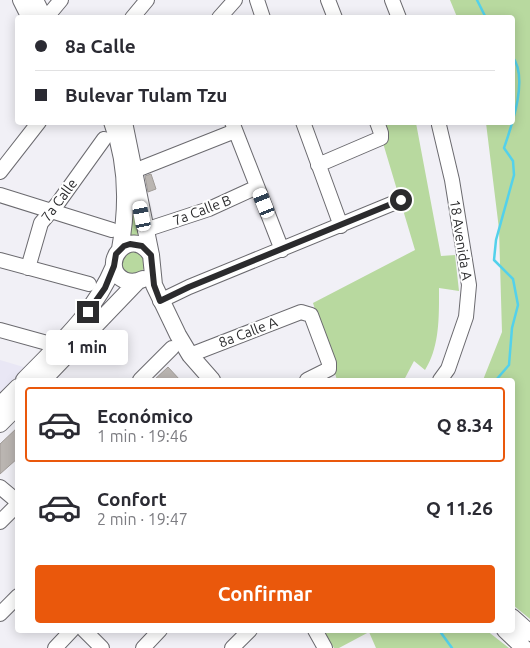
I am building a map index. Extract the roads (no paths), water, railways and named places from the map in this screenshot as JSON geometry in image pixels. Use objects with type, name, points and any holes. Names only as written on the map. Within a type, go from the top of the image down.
[{"type":"main road","points":[[20,0],[28,15]]},
{"type":"main road","points":[[35,0],[43,15]]},
{"type":"main road","points":[[123,125],[134,171],[154,285],[160,301],[190,355],[210,378]]},
{"type":"main road","points":[[123,125],[126,206],[120,249],[114,260],[114,266],[116,272],[125,280],[138,281]]},
{"type":"main road","points":[[45,378],[138,281],[149,273],[151,261],[142,246],[130,244],[120,249]]},
{"type":"main road","points":[[26,378],[58,346],[90,309],[105,288],[114,266]]},
{"type":"main road","points":[[138,281],[172,348],[196,378]]},
{"type":"main road","points":[[0,424],[15,392]]},
{"type":"main road","points":[[515,620],[530,633]]},
{"type":"main road","points":[[509,633],[524,648]]},
{"type":"street","points":[[48,15],[61,0]]},
{"type":"street","points":[[134,15],[147,0]]},
{"type":"street","points":[[222,15],[234,0]]},
{"type":"street","points":[[257,0],[263,15]]},
{"type":"street","points":[[328,0],[334,15]]},
{"type":"street","points":[[392,0],[398,15]]},
{"type":"street","points":[[0,172],[37,125]]},
{"type":"street","points":[[303,125],[341,226]]},
{"type":"street","points":[[318,165],[381,138],[378,125]]},
{"type":"street","name":"18 Avenida A","points":[[439,125],[452,180],[469,285],[466,317],[456,349],[441,378]]},
{"type":"street","points":[[134,171],[233,127],[282,250]]},
{"type":"street","name":"7a Calle","points":[[28,268],[41,222],[51,212],[104,139]]},
{"type":"street","name":"7a Calle B","points":[[145,230],[209,209],[257,187]]},
{"type":"street","points":[[0,194],[51,212],[112,230]]},
{"type":"street","points":[[160,301],[189,287],[401,200]]},
{"type":"street","points":[[0,260],[89,284]]},
{"type":"street","name":"8a Calle A","points":[[190,355],[301,312],[307,312],[311,314],[330,363],[329,369],[311,378]]},
{"type":"street","points":[[0,330],[58,346]]},
{"type":"street","points":[[142,378],[172,348]]},
{"type":"street","points":[[0,487],[15,500]]},
{"type":"street","points":[[0,522],[15,506]]},
{"type":"street","points":[[0,614],[15,599]]},
{"type":"street","points":[[55,648],[69,633]]},
{"type":"street","points":[[87,633],[102,648]]},
{"type":"street","points":[[143,648],[157,633]]},
{"type":"street","points":[[232,648],[247,633]]},
{"type":"street","points":[[248,633],[253,648]]},
{"type":"street","points":[[317,633],[325,648]]},
{"type":"waterway","points":[[477,0],[484,15]]},
{"type":"waterway","points":[[515,61],[519,76],[519,88],[515,114]]},
{"type":"waterway","points":[[498,378],[509,365],[512,328],[518,305],[513,279],[494,260],[496,240],[514,175],[513,161],[504,148],[512,125]]},
{"type":"waterway","points":[[441,633],[452,648]]}]
